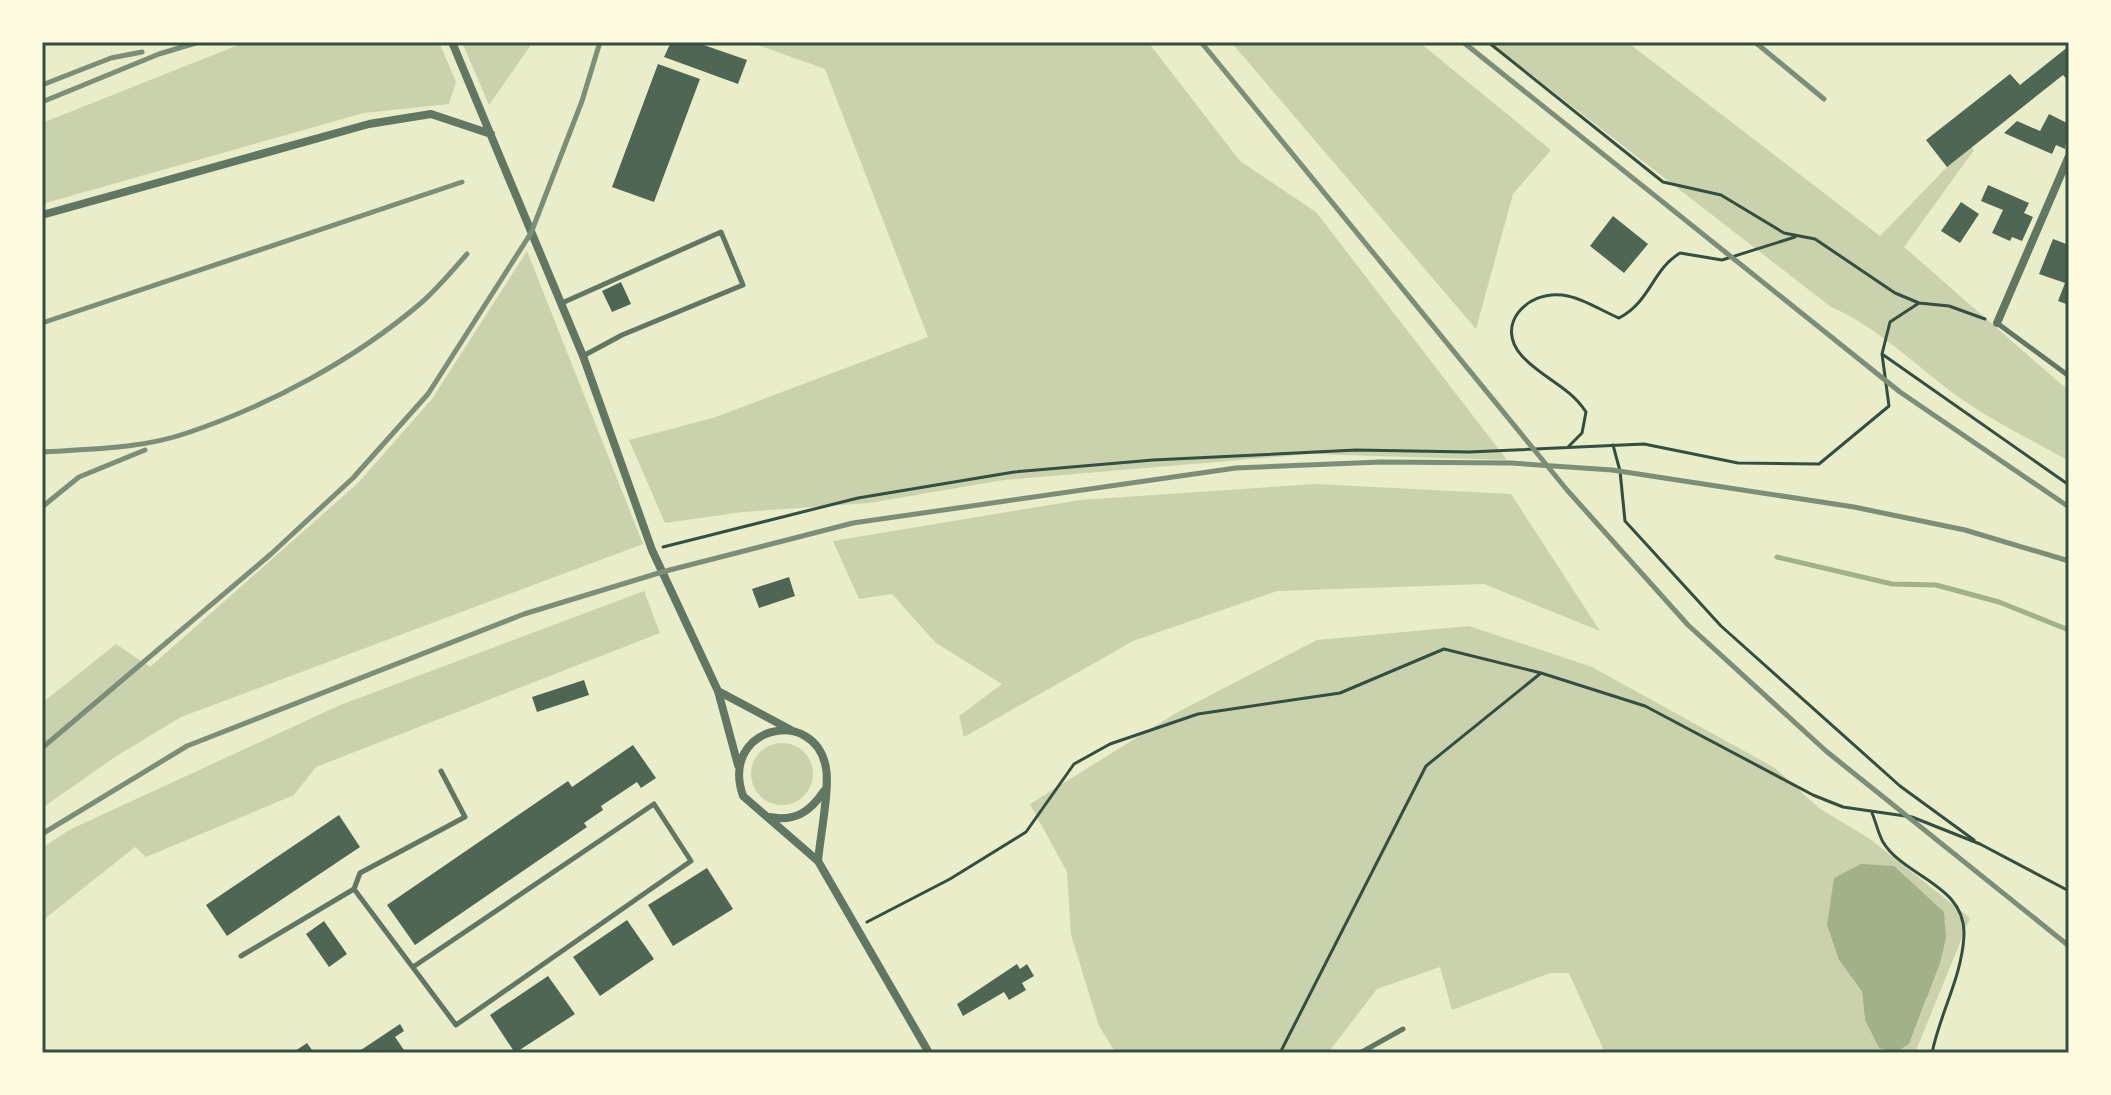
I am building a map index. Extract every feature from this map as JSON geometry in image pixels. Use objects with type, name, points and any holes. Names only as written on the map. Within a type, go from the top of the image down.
[{"type":"street","points":[[452,42],[583,356],[652,550],[718,691],[743,796],[753,808],[767,816],[818,861],[929,1053]]},
{"type":"street","points":[[42,215],[369,124],[431,114],[491,134]]},
{"type":"street","points":[[1997,323],[2069,156]]},
{"type":"street","points":[[718,691],[809,738],[822,753],[827,771],[818,861]]},
{"type":"street","points":[[738,765],[744,750],[755,739],[773,731],[792,730]]},
{"type":"street","points":[[767,816],[782,819],[798,817],[814,806],[824,790]]},
{"type":"lane","points":[[562,303],[721,232],[743,285],[622,335],[583,356]]},
{"type":"lane","points":[[1997,323],[2069,376]]},
{"type":"lane","points":[[241,956],[354,889],[360,873],[465,817],[441,771]]},
{"type":"lane","points":[[354,889],[456,1025],[691,861],[654,804],[413,967]]},
{"type":"lane","points":[[1360,1053],[1403,1029]]},
{"type":"path","points":[[1488,42],[1663,182],[1721,195],[1784,233],[1815,239],[1895,293],[1919,303],[1949,306],[1997,323]]},
{"type":"path","points":[[1568,447],[1582,433],[1586,412],[1571,391],[1523,357],[1511,340],[1511,321],[1522,307],[1540,295],[1565,295],[1619,318],[1635,310],[1654,286],[1668,260],[1680,253],[1722,260],[1800,236]]},
{"type":"path","points":[[652,550],[858,498],[1014,472],[1356,450],[1469,452],[1644,444],[1738,463],[1819,464],[1889,406],[1882,354],[1890,322],[1919,303]]},
{"type":"path","points":[[1882,354],[2069,485]]},
{"type":"path","points":[[1613,445],[1620,471],[1625,521],[1721,626],[1900,786],[1980,844]]},
{"type":"path","points":[[870,920],[950,879],[1026,832],[1074,764],[1110,744],[1198,714],[1340,693],[1444,649],[1541,673],[1645,706],[1813,795],[1843,807],[1912,817],[1980,844],[2069,891]]},
{"type":"path","points":[[1280,1053],[1426,766],[1541,673]]},
{"type":"path","points":[[1872,813],[1883,843],[1908,866],[1951,897],[1964,931],[1960,969],[1932,1053]]},
{"type":"shaded area","points":[[246,42],[439,42],[456,82],[449,104],[364,113],[42,204],[42,123]]},
{"type":"shaded area","points":[[462,42],[533,42],[489,105]]},
{"type":"shaded area","points":[[749,42],[1148,42],[1240,161],[1316,212],[1507,460],[1311,454],[1004,480],[869,503],[742,512],[665,523],[629,440],[713,418],[928,337],[825,69]]},
{"type":"shaded area","points":[[1231,42],[1419,42],[1551,150],[1513,194],[1476,329]]},
{"type":"shaded area","points":[[1489,42],[1627,42],[1880,236],[1947,167],[1972,147],[1974,150],[1904,247],[2069,391],[2069,461],[1971,405],[1881,336],[1831,307]]},
{"type":"shaded area","points":[[527,251],[643,544],[181,717],[115,757],[42,808],[42,703],[116,644],[150,667],[358,483],[432,399]]},
{"type":"shaded area","points":[[1315,484],[1511,494],[1600,631],[1484,584],[1277,591],[1133,641],[964,737],[959,716],[1002,684],[936,643],[892,594],[859,599],[833,541],[1080,500]]},
{"type":"shaded area","points":[[644,591],[660,633],[316,767],[294,795],[146,857],[135,847],[42,921],[42,848],[69,830],[338,706]]},
{"type":"shaded area","points":[[1469,626],[1592,667],[1775,768],[1819,808],[1870,839],[1970,918],[1915,1053],[1895,1053],[1909,1044],[1927,998],[1839,960],[1862,993],[1865,1020],[1879,1048],[1893,1053],[1605,1053],[1569,973],[1550,973],[1452,1010],[1440,967],[1377,989],[1328,1053],[1116,1053],[1099,1026],[1071,935],[1067,872],[1030,804],[1176,713],[1317,640]]},
{"type":"shaded area","points":[[782,743],[804,752],[813,774],[804,796],[782,805],[760,796],[751,774],[760,752]]},
{"type":"shaded area","points":[[1861,864],[1894,866],[1944,912],[1946,938],[1940,963],[1909,1044],[1895,1053],[1879,1048],[1865,1020],[1862,992],[1839,960],[1827,925],[1834,878]]},
{"type":"building","points":[[671,42],[695,42],[747,60],[738,84],[664,57]]},
{"type":"building","points":[[2069,46],[2069,81],[2063,75],[1947,167],[1926,140],[2010,74],[2020,85]]},
{"type":"building","points":[[658,64],[700,79],[654,202],[612,187]]},
{"type":"building","points":[[2049,114],[2069,124],[2065,149],[2056,145],[2052,154],[2004,133],[2017,121],[2040,131]]},
{"type":"building","points":[[1988,185],[2029,203],[2024,213],[2033,217],[2022,241],[2012,237],[2010,241],[1992,233],[2003,210],[1981,201]]},
{"type":"building","points":[[1961,202],[1979,214],[1960,243],[1941,231]]},
{"type":"building","points":[[1613,216],[1648,244],[1624,273],[1590,246]]},
{"type":"building","points":[[2053,239],[2069,245],[2069,305],[2058,301],[2065,283],[2039,274]]},
{"type":"building","points":[[621,282],[631,304],[612,312],[602,291]]},
{"type":"building","points":[[789,577],[795,596],[759,608],[752,589]]},
{"type":"building","points":[[584,680],[589,695],[537,712],[532,697]]},
{"type":"building","points":[[633,745],[656,778],[641,788],[637,782],[601,806],[603,810],[584,823],[587,827],[415,945],[387,905],[568,781],[572,787]]},
{"type":"building","points":[[339,815],[360,847],[227,936],[206,905]]},
{"type":"building","points":[[707,868],[733,909],[673,946],[648,905]]},
{"type":"building","points":[[627,920],[654,959],[600,996],[573,957]]},
{"type":"building","points":[[324,921],[347,954],[329,967],[306,934]]},
{"type":"building","points":[[1017,964],[1020,969],[1027,964],[1034,976],[1022,983],[1026,990],[1009,1000],[1004,992],[963,1016],[957,1004]]},
{"type":"building","points":[[548,976],[575,1014],[515,1053],[490,1015]]},
{"type":"building","points":[[400,1024],[404,1031],[395,1037],[406,1053],[363,1053],[361,1050]]},
{"type":"building","points":[[307,1043],[314,1053],[292,1053]]},
{"type":"waterway","points":[[1777,557],[1892,584],[1936,585],[1999,602],[2069,630]]},
{"type":"railway","points":[[42,102],[159,54],[199,42]]},
{"type":"railway","points":[[42,748],[271,554],[353,478],[428,394],[531,233],[582,101],[600,42]]},
{"type":"railway","points":[[1201,42],[1567,490],[1688,625],[1826,751],[2069,946]]},
{"type":"railway","points":[[1463,42],[1900,392],[2069,507]]},
{"type":"railway","points":[[1755,42],[1824,99]]},
{"type":"railway","points":[[42,85],[111,58],[142,52]]},
{"type":"railway","points":[[42,323],[462,182]]},
{"type":"railway","points":[[42,452],[115,447],[170,438],[218,422],[280,395],[339,362],[395,324],[439,286],[467,254]]},
{"type":"railway","points":[[42,507],[79,477],[145,450]]},
{"type":"railway","points":[[42,834],[187,746],[524,614],[662,572],[853,523],[1236,468],[1381,462],[1511,463],[1612,470],[1854,507],[1965,530],[2069,561]]}]
